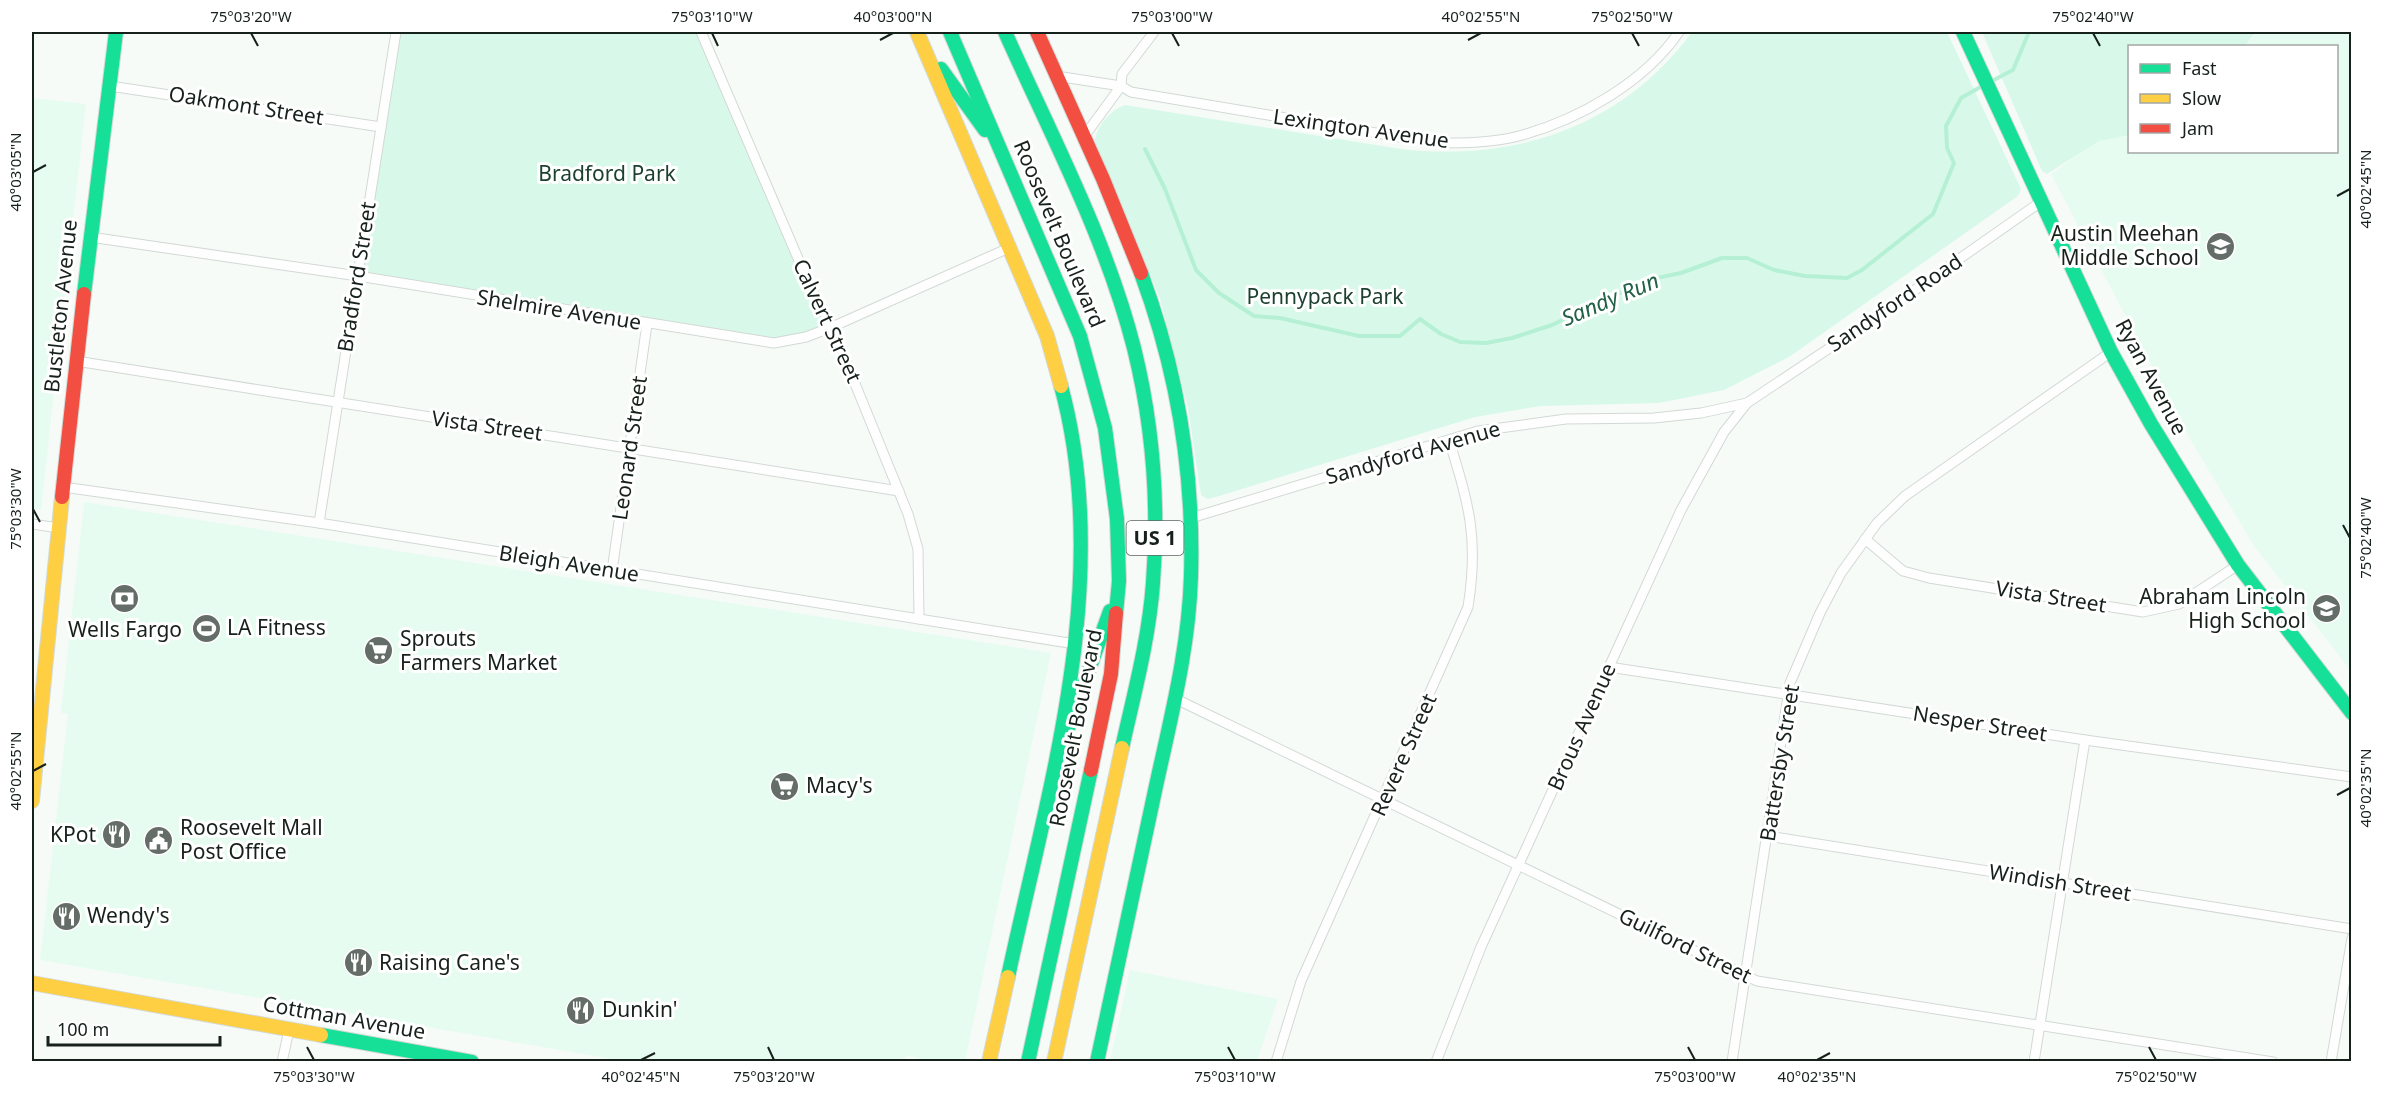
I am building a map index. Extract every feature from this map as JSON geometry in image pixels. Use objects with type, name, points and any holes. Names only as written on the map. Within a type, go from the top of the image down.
[{"type":"main road","name":"Bustleton Avenue","points":[[32,801],[76,361],[116,32]]},
{"type":"main road","name":"Roosevelt Boulevard","points":[[950,32],[1069,305],[1098,396],[1114,487],[1119,581],[1115,644],[1106,705],[1028,1062]]},
{"type":"main road","name":"Roosevelt Boulevard","points":[[1005,32],[1099,248],[1122,309],[1145,401],[1155,496],[1153,592],[1143,655],[1054,1062]]},
{"type":"main road","name":"US 1","points":[[1037,32],[1139,267],[1160,330],[1183,428],[1191,518],[1188,628],[1176,699],[1097,1062]]},
{"type":"main road","name":"Ryan Avenue","points":[[1964,32],[2111,352],[2172,459],[2238,565],[2352,713]]},
{"type":"main road","name":"Roosevelt Boulevard","points":[[919,36],[1011,247],[1055,361],[1074,445],[1082,550],[1075,644],[1054,764],[988,1062]]},
{"type":"main road","points":[[919,36],[1004,156]]},
{"type":"main road","points":[[1054,764],[1096,656],[1119,581]]},
{"type":"main road","name":"Cottman Avenue","points":[[32,983],[289,1030],[409,1056],[472,1062]]},
{"type":"street","name":"Bradford Street","points":[[319,523],[396,32]]},
{"type":"street","name":"Calvert Street","points":[[701,32],[809,284],[832,327],[899,491],[918,549],[919,620]]},
{"type":"street","points":[[1083,138],[1121,86],[1122,74],[1154,32]]},
{"type":"street","name":"Lexington Avenue","points":[[1056,76],[1121,86],[1131,92],[1436,143],[1475,143],[1517,137],[1556,123],[1602,100],[1631,80],[1670,44],[1679,32]]},
{"type":"street","name":"Oakmont Street","points":[[110,86],[381,127]]},
{"type":"street","name":"Sandyford Road","points":[[1747,403],[1879,315],[2042,201]]},
{"type":"street","name":"Shelmire Avenue","points":[[90,237],[358,276],[774,343],[806,337],[832,327],[1011,247]]},
{"type":"street","name":"Leonard Street","points":[[612,571],[647,324]]},
{"type":"street","name":"Battersby Street","points":[[1732,1062],[1790,695],[1790,683],[1820,613],[1841,573],[1865,539],[1905,496],[2111,352]]},
{"type":"street","name":"Vista Street","points":[[76,361],[899,491]]},
{"type":"street","name":"Sandyford Avenue","points":[[1191,518],[1449,440],[1512,425],[1566,419],[1654,418],[1701,413],[1747,403]]},
{"type":"street","name":"Brous Avenue","points":[[1438,1060],[1481,947],[1681,510],[1724,432],[1747,403]]},
{"type":"street","name":"Revere Street","points":[[1276,1062],[1301,981],[1384,800],[1468,607],[1474,543],[1466,496],[1449,440]]},
{"type":"street","name":"Bleigh Avenue","points":[[63,487],[319,523],[1075,644]]},
{"type":"street","points":[[32,524],[59,528]]},
{"type":"street","name":"Vista Street","points":[[1865,539],[1903,571],[1929,579],[2143,612],[2179,604],[2238,565]]},
{"type":"street","name":"Nesper Street","points":[[1609,667],[2085,740],[2352,777]]},
{"type":"street","name":"Guilford Street","points":[[1176,699],[1757,981],[2273,1062]]},
{"type":"street","points":[[2034,1062],[2085,740]]},
{"type":"street","name":"Windish Street","points":[[1768,836],[2352,929]]},
{"type":"street","points":[[2331,1062],[2352,938]]},
{"type":"street","points":[[282,1062],[289,1030]]},
{"type":"shaded area","name":"Austin Meehan Middle School","points":[[2257,32],[2351,32],[2351,671],[2254,546],[2190,439],[2051,174],[2098,140],[2128,133],[2128,153],[2338,153],[2338,45],[2247,45]]},
{"type":"shaded area","points":[[32,98],[86,104],[41,510],[32,508]]},
{"type":"shaded area","points":[[84,502],[1051,653],[965,1061],[936,1061],[906,1056],[904,1062],[624,1061],[40,960],[68,714],[61,713]]},
{"type":"shaded area","points":[[1130,970],[1278,999],[1257,1061],[1110,1061]]},
{"type":"green space","name":"Bradford Park","points":[[396,32],[701,32],[832,327],[774,343],[358,276]]},
{"type":"green space","name":"Pennypack Park","points":[[1692,32],[1947,32],[2021,189],[2018,196],[1789,357],[1724,390],[1659,403],[1541,406],[1475,417],[1216,497],[1207,499],[1201,495],[1188,408],[1160,299],[1095,142],[1101,125],[1109,115],[1125,105],[1401,149],[1443,152],[1485,150],[1525,143],[1563,131],[1599,114],[1633,92],[1664,65]]},
{"type":"green space","points":[[1982,32],[2256,32],[2246,45],[2128,45],[2128,135],[2099,141],[2047,174],[2042,171]]},
{"type":"waterway","name":"Sandy Run","points":[[1990,82],[2013,70],[2029,32]]},
{"type":"waterway","name":"Sandy Run","points":[[1145,149],[1165,189],[1196,270],[1219,293],[1254,316],[1280,318],[1359,336],[1400,336],[1420,319],[1441,334],[1460,342],[1486,343],[1512,338],[1552,325],[1647,280],[1681,273],[1722,258],[1747,258],[1774,270],[1805,276],[1847,278],[1862,270],[1933,214],[1954,163],[1947,148],[1946,126],[1961,98],[1984,85]]},
{"type":"traffic: fast","points":[[84,294],[116,32]]},
{"type":"traffic: fast","points":[[950,32],[1080,336],[1105,428],[1117,519],[1119,581],[1116,613]]},
{"type":"traffic: fast","points":[[1005,32],[1093,227],[1122,307],[1134,348],[1146,406],[1155,494],[1153,583],[1145,646],[1122,748]]},
{"type":"traffic: fast","points":[[1963,32],[2111,352],[2151,424],[2238,565],[2352,713]]},
{"type":"traffic: fast","points":[[941,69],[985,130]]},
{"type":"traffic: fast","points":[[1097,1062],[1173,708],[1190,603],[1190,498],[1181,422],[1164,347],[1141,273]]},
{"type":"traffic: fast","points":[[1008,977],[1057,757],[1070,683],[1078,608],[1081,534],[1076,460],[1061,386]]},
{"type":"traffic: fast","points":[[1068,728],[1110,611]]},
{"type":"traffic: fast","points":[[1028,1062],[1091,770]]},
{"type":"traffic: fast","points":[[321,1035],[472,1062]]},
{"type":"traffic: slow","points":[[917,32],[1047,336],[1061,386]]},
{"type":"traffic: slow","points":[[32,801],[62,497]]},
{"type":"traffic: slow","points":[[1054,1062],[1122,748]]},
{"type":"traffic: slow","points":[[989,1062],[1008,977]]},
{"type":"traffic: slow","points":[[32,983],[321,1035]]},
{"type":"traffic: jam","points":[[1037,32],[1103,179],[1141,273]]},
{"type":"traffic: jam","points":[[62,497],[84,294]]},
{"type":"traffic: jam","points":[[1091,770],[1111,674],[1116,613]]},
{"type":"place","name":"Austin Meehan Middle School","points":[[2220,246]]},
{"type":"place","name":"Wells Fargo","points":[[125,599]]},
{"type":"place","name":"Abraham Lincoln High School","points":[[2327,609]]},
{"type":"place","name":"LA Fitness","points":[[206,628]]},
{"type":"place","name":"Sprouts Farmers Market","points":[[379,651]]},
{"type":"place","name":"Macy's","points":[[785,786]]},
{"type":"place","name":"KPot","points":[[117,835]]},
{"type":"place","name":"Roosevelt Mall Post Office","points":[[159,840]]},
{"type":"place","name":"Wendy's","points":[[66,916]]},
{"type":"place","name":"Raising Cane's","points":[[358,963]]},
{"type":"place","name":"Dunkin'","points":[[581,1010]]}]
